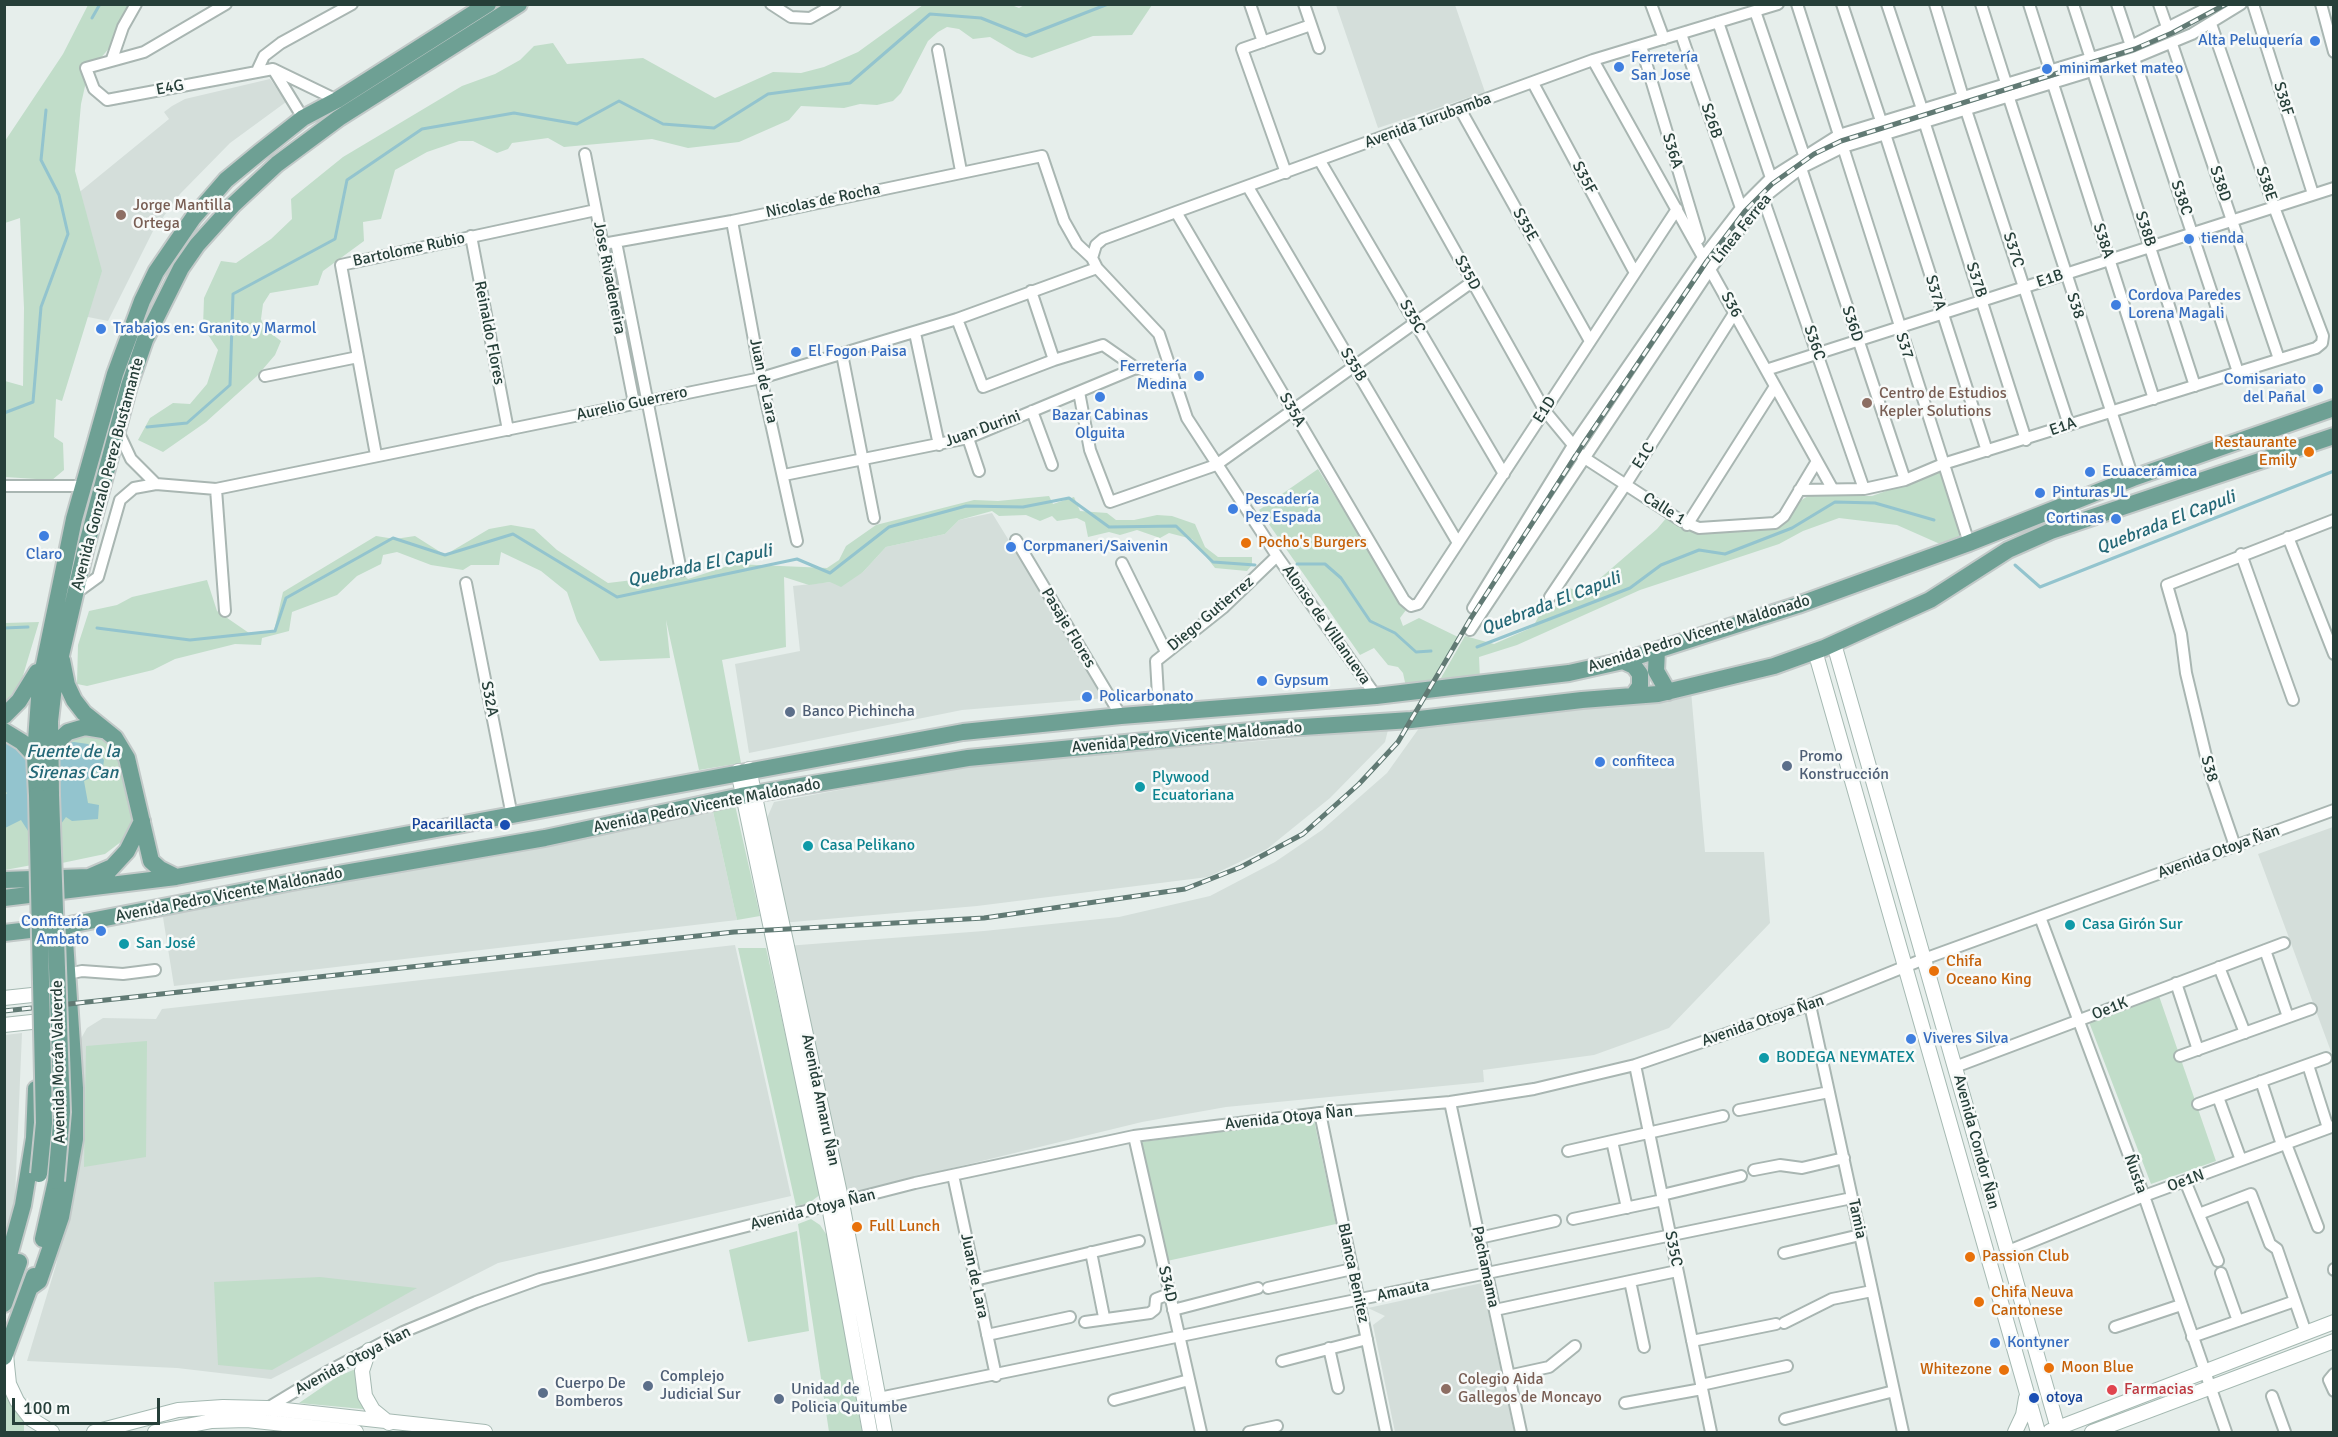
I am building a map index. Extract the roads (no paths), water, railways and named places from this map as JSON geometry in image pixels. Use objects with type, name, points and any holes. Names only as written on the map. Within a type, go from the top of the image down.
[{"type":"main road","name":"Avenida Gonzalo Perez Bustamante","points":[[44,795],[42,757],[50,722],[53,650],[83,486],[115,374],[141,301],[156,272],[193,218],[226,180],[303,118],[337,100],[488,4]]},
{"type":"main road","name":"Avenida Gonzalo Perez Bustamante","points":[[53,650],[76,593],[117,429],[145,340],[164,298],[197,245],[233,205],[277,164],[339,118],[519,4]]},
{"type":"main road","points":[[428,42],[437,56]]},
{"type":"main road","name":"Avenida Pedro Vicente Maldonado","points":[[4,898],[176,877],[512,816],[744,770],[963,732],[1159,712],[1376,696],[1522,680],[1623,661],[1798,605],[1969,543],[2133,478],[2334,408]]},
{"type":"main road","name":"Avenida Pedro Vicente Maldonado","points":[[4,933],[64,926],[292,882],[545,838],[747,795],[968,758],[1272,729],[1411,720],[1668,692],[1774,666],[1834,644],[1930,600],[2007,550],[2051,531],[2334,436]]},
{"type":"main road","name":"Avenida Condor Ñan","points":[[1834,644],[2050,1404],[2054,1431]]},
{"type":"main road","points":[[4,716],[31,686],[53,650]]},
{"type":"main road","points":[[53,650],[74,700],[84,713],[115,738],[127,758],[151,861],[160,869],[176,877]]},
{"type":"main road","points":[[1657,650],[1656,671],[1668,692]]},
{"type":"main road","name":"Avenida Condor Ñan","points":[[1815,651],[2038,1432]]},
{"type":"main road","points":[[1623,661],[1634,666],[1640,674],[1640,686],[1633,696]]},
{"type":"main road","points":[[4,731],[42,757],[68,732],[89,727],[105,731]]},
{"type":"main road","name":"Avenida Amaru Ñan","points":[[744,770],[747,795],[778,941],[885,1432]]},
{"type":"main road","name":"Avenida Morán Valverde","points":[[5,1356],[32,1286],[56,1181],[62,1136],[64,1017],[44,795]]},
{"type":"main road","name":"Avenida Morán Valverde","points":[[5,1298],[22,1253],[39,1174],[44,1123],[44,795]]},
{"type":"main road","points":[[84,890],[127,851],[142,821]]},
{"type":"main road","points":[[4,880],[89,878],[112,867]]},
{"type":"main road","points":[[4,886],[23,896]]},
{"type":"main road","points":[[32,1286],[39,1281],[56,1232],[72,1165],[76,1112],[64,1017],[68,992],[64,926]]},
{"type":"main road","points":[[4,1274],[23,1205],[34,1138],[33,930]]},
{"type":"main road","points":[[4,998],[68,992]]},
{"type":"main road","points":[[4,1025],[64,1017]]},
{"type":"main road","name":"Avenida Amaru Ñan","points":[[836,1204],[870,1432]]},
{"type":"main road","points":[[2054,1431],[2079,1419],[2334,1322]]},
{"type":"main road","points":[[2092,1432],[2209,1386],[2334,1341]]},
{"type":"main road","points":[[369,1350],[362,1371],[365,1396],[374,1410],[389,1423]]},
{"type":"main road","points":[[5,1356],[13,1393],[31,1426],[52,1432]]},
{"type":"main road","points":[[2014,1432],[2023,1415],[2026,1389]]},
{"type":"main road","points":[[2050,1404],[2079,1419]]},
{"type":"main road","points":[[94,1432],[178,1410],[200,1407],[267,1408],[486,1432]]},
{"type":"main road","points":[[155,1432],[176,1430],[212,1420],[247,1420],[356,1432]]},
{"type":"street","points":[[136,4],[123,27],[112,59],[129,58],[144,52],[226,4]]},
{"type":"street","points":[[257,71],[264,56],[281,43],[352,4]]},
{"type":"street","points":[[771,4],[791,17],[810,18],[835,4]]},
{"type":"street","points":[[1250,4],[1263,42]]},
{"type":"street","points":[[1304,4],[1319,48]]},
{"type":"street","points":[[1651,4],[1664,39]]},
{"type":"street","name":"Avenida Turubamba","points":[[1095,263],[1096,245],[1103,239],[1593,60],[1778,4]]},
{"type":"street","points":[[1797,4],[1839,135]]},
{"type":"street","points":[[1842,4],[1881,121]]},
{"type":"street","points":[[1887,4],[1922,109]]},
{"type":"street","points":[[1935,4],[1963,97]]},
{"type":"street","points":[[1981,4],[2006,83]]},
{"type":"street","points":[[2029,4],[2050,70]]},
{"type":"street","points":[[2073,4],[2091,59]]},
{"type":"street","points":[[2117,4],[2131,46]]},
{"type":"street","points":[[2160,4],[2168,30]]},
{"type":"street","name":"Línea Ferrea","points":[[1473,609],[1572,447],[1704,256],[1741,208],[1771,178],[1804,155],[1839,135],[2131,46],[2168,30],[2200,9],[2215,4]]},
{"type":"street","name":"Línea Ferrea","points":[[1470,630],[1583,457],[1711,268],[1763,198],[1802,168],[1843,147],[2134,58],[2172,44],[2211,24],[2241,4]]},
{"type":"street","name":"S38F","points":[[2253,4],[2313,194]]},
{"type":"street","points":[[2321,4],[2334,52]]},
{"type":"street","points":[[1755,11],[1804,155]]},
{"type":"street","points":[[1718,22],[1771,178]]},
{"type":"street","name":"S38E","points":[[2211,24],[2274,207],[2323,336],[2322,343]]},
{"type":"street","points":[[1286,173],[1242,49],[1311,25]]},
{"type":"street","name":"S26B","points":[[1681,34],[1741,208]]},
{"type":"street","name":"S38D","points":[[2172,44],[2279,359]]},
{"type":"street","name":"S36A","points":[[1641,46],[1704,256]]},
{"type":"street","points":[[938,50],[961,171]]},
{"type":"street","name":"S38C","points":[[2134,58],[2238,372]]},
{"type":"street","name":"E4G","points":[[112,59],[86,68],[94,89],[107,100],[273,69]]},
{"type":"street","name":"S36","points":[[1593,60],[1711,268],[1774,388],[1832,488]]},
{"type":"street","points":[[273,69],[337,100]]},
{"type":"street","points":[[273,69],[303,118]]},
{"type":"street","name":"S38B","points":[[2093,72],[2151,246],[2194,386]]},
{"type":"street","name":"S35F","points":[[1533,83],[1635,273]]},
{"type":"street","name":"S38A","points":[[2053,84],[2154,399]]},
{"type":"street","name":"S38","points":[[2009,98],[2133,478]]},
{"type":"street","name":"S35E","points":[[1460,109],[1590,341]]},
{"type":"street","name":"S37C","points":[[1966,110],[2069,425]]},
{"type":"street","name":"S37B","points":[[1924,121],[2026,440]]},
{"type":"street","name":"S37A","points":[[1885,134],[1941,314],[1987,451]]},
{"type":"street","name":"S35D","points":[[1390,135],[1545,411]]},
{"type":"street","name":"S37","points":[[1843,147],[1969,543]]},
{"type":"street","name":"Jose Rivadeneira","points":[[585,154],[634,403]]},
{"type":"street","name":"Nicolas de Rocha","points":[[603,244],[732,221],[961,171],[1042,156]]},
{"type":"street","name":"Alonso de Villanueva","points":[[1042,156],[1064,221],[1077,244],[1159,334],[1187,418],[1277,556],[1376,696]]},
{"type":"street","name":"S35C","points":[[1320,161],[1504,474]]},
{"type":"street","name":"S36D","points":[[1802,168],[1905,480]]},
{"type":"street","name":"S35B","points":[[1248,187],[1458,543]]},
{"type":"street","name":"E1B","points":[[1766,370],[2334,188]]},
{"type":"street","name":"S36C","points":[[1763,198],[1864,489]]},
{"type":"street","name":"E1D","points":[[1411,606],[1418,604],[1677,209]]},
{"type":"street","name":"Bartolome Rubio","points":[[376,455],[341,265],[596,210]]},
{"type":"street","name":"S35A","points":[[1176,212],[1404,600],[1411,606]]},
{"type":"street","name":"Juan de Lara","points":[[732,221],[761,378],[797,541]]},
{"type":"street","name":"Reinaldo Flores","points":[[471,237],[508,430]]},
{"type":"street","points":[[616,242],[681,571]]},
{"type":"street","name":"Aurelio Guerrero","points":[[76,593],[98,577],[120,500],[134,488],[156,484],[216,489],[761,378],[957,319],[1031,291],[1095,263]]},
{"type":"street","points":[[1079,392],[1090,450],[1110,502],[1216,465],[1472,282]]},
{"type":"street","points":[[1031,291],[1054,360]]},
{"type":"street","name":"E1C","points":[[1550,597],[1626,484],[1735,312]]},
{"type":"street","points":[[957,319],[983,387],[1054,360],[1103,345],[1136,368],[1173,380]]},
{"type":"street","points":[[915,333],[939,445]]},
{"type":"street","name":"E1A","points":[[1799,490],[1864,489],[1905,480],[1943,464],[2026,440],[2279,359],[2322,343]]},
{"type":"street","points":[[842,354],[874,518]]},
{"type":"street","points":[[265,376],[358,357]]},
{"type":"street","name":"Juan Durini","points":[[784,475],[863,461],[968,438],[1136,368]]},
{"type":"street","points":[[1688,525],[1774,388]]},
{"type":"street","points":[[1032,411],[1052,465]]},
{"type":"street","name":"Calle 1","points":[[1545,411],[1572,447],[1583,457],[1688,525],[1699,528],[1775,522],[1784,516],[1817,461]]},
{"type":"street","points":[[117,429],[131,459],[156,484]]},
{"type":"street","points":[[968,438],[979,471]]},
{"type":"street","points":[[4,486],[83,486]]},
{"type":"street","points":[[216,489],[225,610]]},
{"type":"street","points":[[2293,700],[2241,554],[2334,520]]},
{"type":"street","points":[[2288,537],[2334,654]]},
{"type":"street","name":"Pasaje Flores","points":[[1016,540],[1121,716]]},
{"type":"street","name":"S38","points":[[2235,846],[2210,773],[2186,673],[2181,634],[2167,585],[2241,554]]},
{"type":"street","name":"Diego Gutierrez","points":[[1159,712],[1156,661],[1224,608],[1277,556]]},
{"type":"street","points":[[1122,563],[1166,652]]},
{"type":"street","name":"S32A","points":[[466,583],[512,816]]},
{"type":"street","name":"Avenida Otoya Ñan","points":[[247,1420],[369,1350],[441,1316],[540,1279],[953,1175],[1134,1136],[1320,1113],[1450,1102],[1534,1089],[1635,1065],[1810,1005],[1924,958],[2334,810]]},
{"type":"street","name":"Ñusta","points":[[2040,917],[2144,1196],[2226,1432]]},
{"type":"street","name":"Oe1K","points":[[1955,1067],[2284,943]]},
{"type":"street","points":[[2265,950],[2288,1017]]},
{"type":"street","points":[[2219,967],[2245,1033]]},
{"type":"street","points":[[67,974],[82,971],[123,974],[155,970]]},
{"type":"street","points":[[2176,983],[2198,1050]]},
{"type":"street","name":"Tamia","points":[[1810,1005],[1903,1432]]},
{"type":"street","points":[[2180,1056],[2311,1009]]},
{"type":"street","points":[[2199,1104],[2326,1058]]},
{"type":"street","name":"S35C","points":[[1635,1065],[1711,1432]]},
{"type":"street","points":[[2308,1065],[2331,1127]]},
{"type":"street","points":[[2260,1081],[2318,1227]]},
{"type":"street","points":[[1739,1110],[1829,1092]]},
{"type":"street","points":[[2218,1097],[2241,1160]]},
{"type":"street","name":"Pachamama","points":[[1450,1102],[1521,1432]]},
{"type":"street","name":"Blanca Benitez","points":[[1320,1113],[1386,1432]]},
{"type":"street","points":[[1568,1151],[1723,1116]]},
{"type":"street","name":"Oe1N","points":[[2006,1252],[2144,1196],[2331,1127]]},
{"type":"street","name":"S34D","points":[[1134,1136],[1201,1432]]},
{"type":"street","points":[[1612,1141],[1627,1208]]},
{"type":"street","points":[[1754,1170],[1780,1165],[1802,1168],[1844,1158]]},
{"type":"street","name":"Juan de Lara","points":[[953,1175],[996,1376]]},
{"type":"street","points":[[1573,1219],[1627,1208],[1741,1176]]},
{"type":"street","points":[[2185,1181],[2218,1261]]},
{"type":"street","points":[[2199,1214],[2251,1194],[2270,1244],[2277,1249],[2306,1333]]},
{"type":"street","name":"Amauta","points":[[879,1398],[1179,1339],[1852,1198]]},
{"type":"street","points":[[1479,1238],[1555,1221]]},
{"type":"street","points":[[1784,1252],[1860,1235]]},
{"type":"street","points":[[975,1280],[1139,1241]]},
{"type":"street","points":[[1091,1252],[1104,1317]]},
{"type":"street","points":[[1173,1310],[1352,1269]]},
{"type":"street","points":[[1495,1310],[1677,1271]]},
{"type":"street","points":[[2221,1274],[2238,1321]]},
{"type":"street","points":[[1630,1281],[1644,1347]]},
{"type":"street","points":[[1692,1341],[1780,1324],[1832,1299],[1872,1291]]},
{"type":"street","points":[[1085,1322],[1104,1317],[1150,1312],[1155,1309],[1156,1299],[1169,1294]]},
{"type":"street","points":[[2193,1337],[2295,1301]]},
{"type":"street","points":[[2115,1327],[2181,1305]]},
{"type":"street","points":[[987,1335],[1070,1317]]},
{"type":"street","points":[[1282,1361],[1367,1339]]},
{"type":"street","points":[[1508,1376],[1549,1368],[1575,1346]]},
{"type":"street","points":[[1329,1348],[1338,1388]]},
{"type":"street","points":[[1625,1404],[1787,1366]]},
{"type":"street","points":[[2334,1374],[2329,1380],[2334,1391]]},
{"type":"street","points":[[1114,1400],[1189,1380]]},
{"type":"street","points":[[1785,1419],[1894,1390]]},
{"type":"street","points":[[2272,1396],[2285,1432]]},
{"type":"street","points":[[1249,1432],[1277,1426]]},
{"type":"water","points":[[4,741],[16,746],[29,760],[30,834],[21,820],[5,828],[5,796],[7,793],[5,791]]},
{"type":"water","name":"Fuente de la Sirenas Can","points":[[74,742],[88,744],[104,760],[102,774],[94,772],[92,777],[84,781],[88,803],[99,805],[98,819],[72,821],[66,817],[58,828],[55,744]]},
{"type":"waterway","points":[[92,18],[100,4]]},
{"type":"waterway","points":[[147,427],[187,423],[230,385],[233,294],[335,239],[347,180],[422,129],[514,113],[577,124],[619,101],[663,124],[714,128],[768,94],[850,83],[930,14],[981,18],[1026,36],[1108,4]]},
{"type":"waterway","points":[[4,413],[33,402],[41,307],[68,234],[59,195],[41,160],[46,110]]},
{"type":"waterway","name":"Quebrada El Capuli","points":[[2015,565],[2040,587],[2334,471]]},
{"type":"waterway","name":"Quebrada El Capuli","points":[[97,628],[190,640],[275,631],[286,598],[393,538],[445,555],[513,534],[617,597],[797,559],[830,573],[889,527],[966,506],[1023,507],[1069,498],[1109,527],[1176,526],[1213,562],[1255,565]]},
{"type":"waterway","name":"Quebrada El Capuli","points":[[1477,647],[1630,588],[1661,565],[1699,550],[1725,554],[1792,528],[1835,502],[1875,503],[1934,520]]},
{"type":"waterway","name":"Quebrada El Capuli","points":[[1297,564],[1325,564],[1341,578],[1370,621],[1395,633],[1416,652],[1431,651]]},
{"type":"waterway","points":[[4,628],[28,627]]},
{"type":"railway","points":[[4,1011],[734,932],[984,918],[1185,889],[1241,867],[1303,834],[1359,784],[1398,742],[1471,618],[1582,446],[1707,261],[1745,211],[1772,184],[1814,154],[1841,141],[2135,49],[2172,33],[2226,4]]},
{"type":"place","name":"Alta Peluquería","points":[[2315,41]]},
{"type":"place","name":"Ferretería San Jose","points":[[1619,67]]},
{"type":"place","name":"minimarket mateo","points":[[2047,69]]},
{"type":"place","name":"Jorge Mantilla Ortega","points":[[121,215]]},
{"type":"place","name":"tienda","points":[[2189,239]]},
{"type":"place","name":"Cordova Paredes Lorena Magali","points":[[2116,305]]},
{"type":"place","name":"Trabajos en: Granito y Marmol","points":[[101,329]]},
{"type":"place","name":"El Fogon Paisa","points":[[796,352]]},
{"type":"place","name":"Ferretería Medina","points":[[1199,376]]},
{"type":"place","name":"Comisariato del Pañal","points":[[2318,389]]},
{"type":"place","name":"Bazar Cabinas Olguita","points":[[1100,397]]},
{"type":"place","name":"Centro de Estudios Kepler Solutions","points":[[1867,403]]},
{"type":"place","name":"Restaurante Emily","points":[[2309,452]]},
{"type":"place","name":"Ecuacerámica","points":[[2090,472]]},
{"type":"place","name":"Pinturas JL","points":[[2040,493]]},
{"type":"place","name":"Pescadería Pez Espada","points":[[1233,509]]},
{"type":"place","name":"Cortinas","points":[[2116,519]]},
{"type":"place","name":"Claro","points":[[44,536]]},
{"type":"place","name":"Pocho's Burgers","points":[[1246,543]]},
{"type":"place","name":"Corpmaneri/Saivenin","points":[[1011,547]]},
{"type":"place","name":"Gypsum","points":[[1262,681]]},
{"type":"place","name":"Policarbonato","points":[[1087,697]]},
{"type":"place","name":"Banco Pichincha","points":[[790,712]]},
{"type":"place","name":"confiteca","points":[[1600,762]]},
{"type":"place","name":"Promo Konstrucción","points":[[1787,766]]},
{"type":"place","name":"Plywood Ecuatoriana","points":[[1140,787]]},
{"type":"place","name":"Pacarillacta","points":[[505,825]]},
{"type":"place","name":"Casa Pelikano","points":[[808,846]]},
{"type":"place","name":"Casa Girón Sur","points":[[2070,925]]},
{"type":"place","name":"Confitería Ambato","points":[[101,931]]},
{"type":"place","name":"San José","points":[[124,944]]},
{"type":"place","name":"Chifa Oceano King","points":[[1934,971]]},
{"type":"place","name":"Viveres Silva","points":[[1911,1039]]},
{"type":"place","name":"BODEGA NEYMATEX","points":[[1764,1058]]},
{"type":"place","name":"Full Lunch","points":[[857,1227]]},
{"type":"place","name":"Passion Club","points":[[1970,1257]]},
{"type":"place","name":"Chifa Neuva Cantonese","points":[[1979,1302]]},
{"type":"place","name":"Kontyner","points":[[1995,1343]]},
{"type":"place","name":"Moon Blue","points":[[2049,1368]]},
{"type":"place","name":"Whitezone","points":[[2004,1370]]},
{"type":"place","name":"Complejo Judicial Sur","points":[[648,1386]]},
{"type":"place","name":"Colegio Aida Gallegos de Moncayo","points":[[1446,1389]]},
{"type":"place","name":"Farmacias","points":[[2112,1390]]},
{"type":"place","name":"Cuerpo De Bomberos","points":[[543,1393]]},
{"type":"place","name":"otoya","points":[[2034,1398]]},
{"type":"place","name":"Unidad de Policia Quitumbe","points":[[779,1399]]}]
